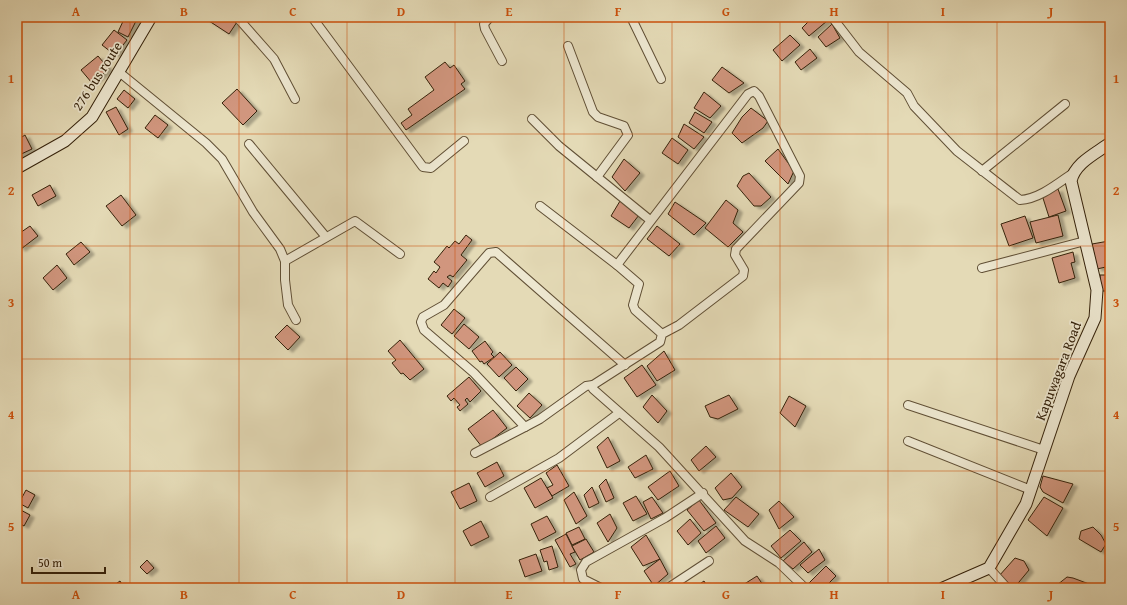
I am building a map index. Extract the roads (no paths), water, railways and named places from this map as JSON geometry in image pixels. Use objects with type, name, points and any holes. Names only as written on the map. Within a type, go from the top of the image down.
[{"type":"street","name":"276 bus route","points":[[17,168],[65,141],[92,117],[151,17]]},
{"type":"street","points":[[237,17],[274,59],[295,99]]},
{"type":"street","points":[[312,17],[423,167],[431,168],[464,142]]},
{"type":"street","points":[[490,17],[484,24],[485,30],[502,61]]},
{"type":"street","points":[[631,17],[661,79]]},
{"type":"street","points":[[832,17],[859,52],[907,93],[914,106],[957,151],[1020,200],[1028,199],[1053,187],[1073,173],[1078,166],[1110,143]]},
{"type":"street","points":[[568,46],[592,112],[598,117],[624,126],[628,135],[597,177]]},
{"type":"street","points":[[119,72],[206,143],[222,159],[253,212],[280,249],[285,261],[285,280],[288,305],[296,320]]},
{"type":"street","points":[[475,453],[540,419],[586,386],[593,385],[660,342],[662,334],[679,325],[743,276],[744,270],[735,255],[736,249],[799,183],[800,176],[759,96],[754,91],[748,94],[617,265]]},
{"type":"street","points":[[982,171],[1065,104]]},
{"type":"street","points":[[532,119],[559,146],[650,220]]},
{"type":"street","points":[[249,144],[326,237]]},
{"type":"street","name":"Kapuwagara Road","points":[[989,568],[1026,504],[1069,376],[1095,318],[1097,290],[1071,181],[1073,173]]},
{"type":"street","points":[[540,206],[617,265],[638,284],[633,304],[635,310],[662,334]]},
{"type":"street","points":[[285,261],[355,221],[400,254]]},
{"type":"street","points":[[982,268],[1085,241]]},
{"type":"street","points":[[525,427],[474,373],[424,330],[421,322],[423,317],[444,305],[489,253],[496,252],[625,365]]},
{"type":"street","points":[[593,385],[593,389],[659,447],[745,541],[779,563],[805,588]]},
{"type":"street","points":[[908,406],[1044,450]]},
{"type":"street","points":[[490,498],[559,458],[620,413]]},
{"type":"street","points":[[908,441],[1031,490]]},
{"type":"street","points":[[601,588],[583,580],[581,570],[586,562],[665,518],[702,493]]},
{"type":"street","points":[[668,588],[709,561]]},
{"type":"street","points":[[943,588],[989,568],[1007,588]]}]
